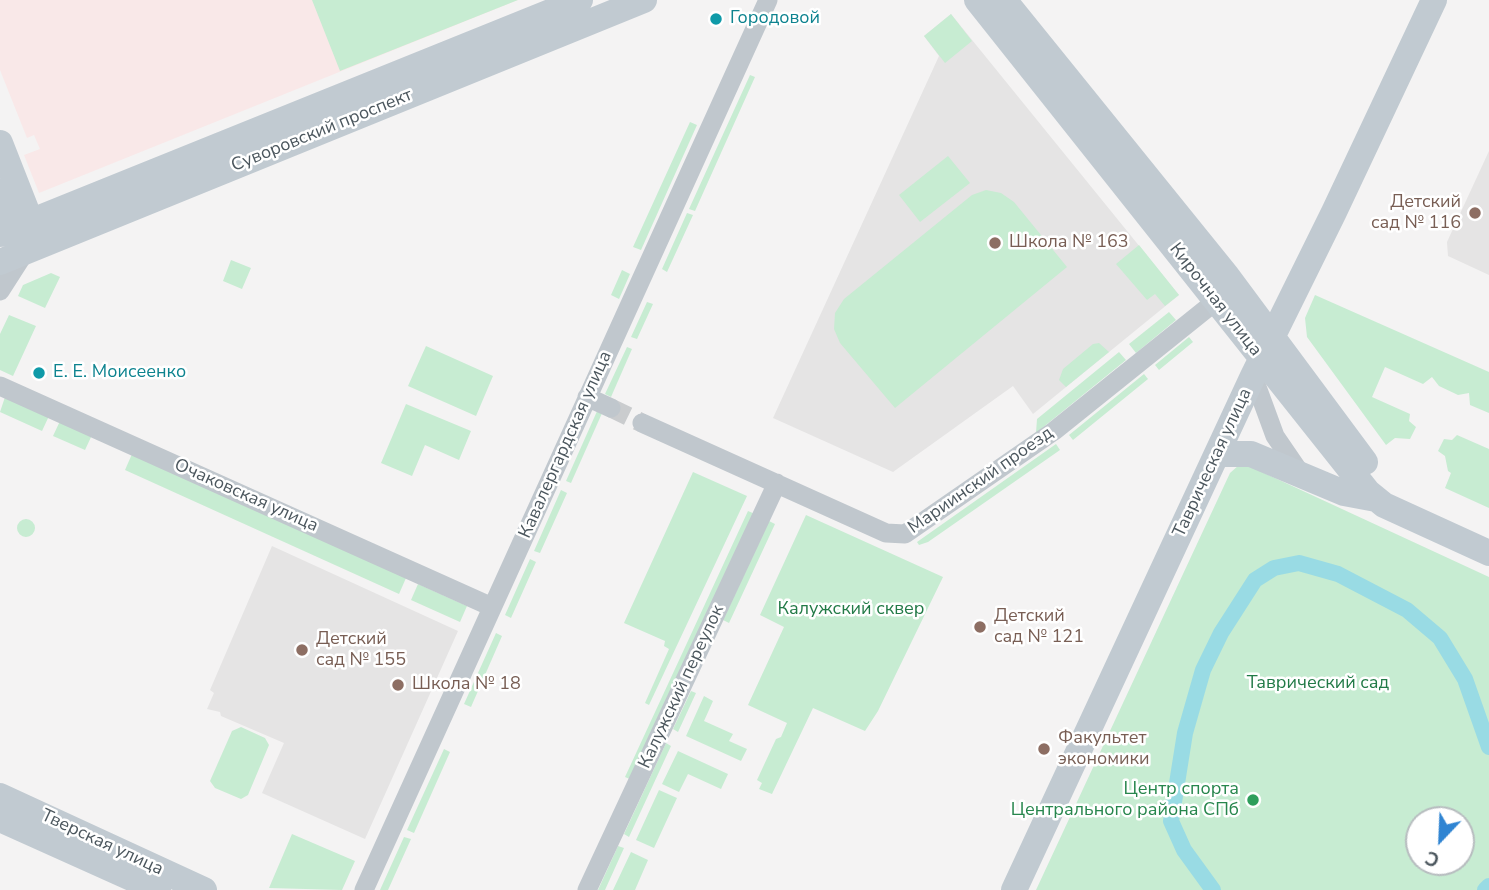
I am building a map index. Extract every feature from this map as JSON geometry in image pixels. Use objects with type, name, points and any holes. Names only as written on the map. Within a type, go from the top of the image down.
[{"type":"main road","name":"Суворовский проспект","points":[[0,262],[18,234],[580,0]]},
{"type":"main road","name":"Суворовский проспект","points":[[18,234],[643,0]]},
{"type":"main road","name":"Кирочная улица","points":[[977,0],[1262,357],[1384,483],[1399,493],[1489,534]]},
{"type":"main road","name":"Кирочная улица","points":[[1004,0],[1262,357],[1354,477],[1376,499],[1489,553]]},
{"type":"main road","name":"Таврическая улица","points":[[1014,890],[1262,357],[1434,0]]},
{"type":"main road","points":[[0,143],[18,234]]},
{"type":"main road","points":[[0,192],[18,234]]},
{"type":"main road","points":[[1217,454],[1251,454],[1344,493],[1376,499]]},
{"type":"main road","name":"Тверская улица","points":[[0,796],[204,890]]},
{"type":"main road","name":"Тверская улица","points":[[0,819],[158,890]]},
{"type":"street","name":"Кавалергардская улица","points":[[364,890],[768,0]]},
{"type":"street","points":[[0,291],[18,234]]},
{"type":"street","name":"Мариинский проезд","points":[[642,423],[886,533],[905,534],[1054,431],[1216,301]]},
{"type":"street","points":[[1262,357],[1275,436],[1302,475]]},
{"type":"street","name":"Очаковская улица","points":[[0,386],[492,607]]},
{"type":"street","points":[[587,397],[611,408]]},
{"type":"street","name":"Калужский переулок","points":[[587,890],[777,484]]},
{"type":"shaded area","points":[[0,0],[518,0],[39,193],[24,155],[40,149],[34,135],[27,138],[0,70]]},
{"type":"shaded area","name":"Школа № 163","points":[[951,14],[1179,295],[1033,414],[1013,386],[893,472],[773,418],[939,56],[924,36]]},
{"type":"shaded area","name":"Детский сад № 116","points":[[1489,151],[1489,275],[1448,256],[1447,242]]},
{"type":"shaded area","points":[[272,546],[458,631],[365,839],[262,793],[284,743],[221,716],[220,712],[207,709],[214,693],[210,690]]},
{"type":"green space","points":[[312,0],[518,0],[340,71]]},
{"type":"green space","points":[[951,14],[972,41],[945,63],[924,36]]},
{"type":"green space","points":[[750,75],[755,77],[695,211],[689,209]]},
{"type":"green space","points":[[690,122],[697,125],[641,250],[633,247]]},
{"type":"green space","points":[[948,156],[970,183],[920,222],[899,195]]},
{"type":"green space","points":[[986,190],[1001,193],[1014,202],[1067,267],[895,408],[840,343],[834,329],[835,313],[844,299],[972,195]]},
{"type":"green space","points":[[687,213],[693,215],[667,272],[662,269]]},
{"type":"green space","points":[[1139,245],[1179,295],[1165,306],[1155,294],[1147,300],[1116,264]]},
{"type":"green space","points":[[231,260],[251,268],[242,289],[223,281]]},
{"type":"green space","points":[[622,270],[630,274],[619,299],[611,295]]},
{"type":"green space","points":[[51,273],[60,277],[45,308],[18,296],[23,285]]},
{"type":"green space","points":[[1315,295],[1489,372],[1489,413],[1470,405],[1469,393],[1458,395],[1439,386],[1432,377],[1423,384],[1385,367],[1372,397],[1410,414],[1409,421],[1416,427],[1410,439],[1395,438],[1386,445],[1307,337],[1305,318]]},
{"type":"green space","points":[[647,302],[653,304],[637,339],[631,337]]},
{"type":"green space","points":[[1169,312],[1176,320],[1136,353],[1129,344]]},
{"type":"green space","points":[[9,315],[36,326],[13,376],[0,370],[0,334]]},
{"type":"green space","points":[[1189,337],[1193,342],[1159,370],[1155,365]]},
{"type":"green space","points":[[1099,343],[1109,352],[1066,387],[1059,380],[1063,369],[1093,344]]},
{"type":"green space","points":[[426,346],[493,376],[476,416],[408,386]]},
{"type":"green space","points":[[627,347],[632,349],[611,397],[605,394]]},
{"type":"green space","points":[[1119,352],[1126,360],[1036,433],[1037,419]]},
{"type":"green space","points":[[1144,374],[1148,379],[1073,440],[1069,435]]},
{"type":"green space","points":[[5,397],[49,416],[42,431],[0,412]]},
{"type":"green space","points":[[406,404],[471,431],[459,460],[425,445],[412,476],[381,463]]},
{"type":"green space","points":[[598,409],[603,411],[571,483],[566,481]]},
{"type":"green space","points":[[60,421],[92,435],[85,450],[53,436]]},
{"type":"green space","points":[[1457,435],[1489,449],[1489,508],[1445,488],[1451,473],[1448,471],[1445,456],[1438,451],[1444,439],[1452,440]]},
{"type":"green space","points":[[1056,444],[1060,450],[928,542],[919,545],[917,542]]},
{"type":"green space","points":[[132,454],[406,578],[399,594],[125,470]]},
{"type":"green space","name":"Таврический сад","points":[[1239,465],[1249,466],[1489,577],[1489,890],[1036,890],[1230,473]]},
{"type":"green space","points":[[693,472],[747,496],[649,705],[645,703],[669,649],[664,646],[665,641],[624,623]]},
{"type":"green space","points":[[561,490],[567,493],[540,553],[534,551]]},
{"type":"green space","points":[[748,511],[755,514],[632,780],[625,777]]},
{"type":"green space","name":"Калужский сквер","points":[[806,515],[943,577],[878,711],[865,731],[813,708],[772,794],[759,789],[762,783],[757,780],[776,739],[781,737],[787,723],[748,705],[784,627],[760,615]]},
{"type":"green space","points":[[22,519],[30,519],[35,528],[33,535],[22,537],[17,532],[17,524]]},
{"type":"green space","points":[[769,521],[775,524],[729,623],[723,620]]},
{"type":"green space","points":[[530,559],[536,562],[511,618],[505,615]]},
{"type":"green space","points":[[418,584],[467,606],[460,622],[411,600]]},
{"type":"green space","points":[[496,633],[502,636],[471,707],[464,704]]},
{"type":"green space","points":[[691,691],[696,693],[678,732],[673,729]]},
{"type":"green space","points":[[704,696],[713,701],[704,721],[733,734],[729,741],[747,749],[741,761],[686,736]]},
{"type":"green space","points":[[241,727],[265,738],[269,745],[248,795],[241,799],[215,788],[210,781],[232,731]]},
{"type":"green space","points":[[666,743],[671,746],[629,837],[624,834]]},
{"type":"green space","points":[[444,749],[450,752],[414,833],[407,830]]},
{"type":"green space","points":[[678,751],[728,774],[721,789],[688,774],[679,792],[662,784]]},
{"type":"green space","points":[[659,790],[677,798],[654,848],[636,840]]},
{"type":"green space","points":[[292,834],[355,861],[342,890],[269,888]]},
{"type":"green space","points":[[404,837],[411,839],[388,890],[380,890]]},
{"type":"green space","points":[[618,846],[624,848],[605,890],[598,890]]},
{"type":"green space","points":[[631,852],[648,860],[635,890],[613,890]]},
{"type":"waterway","points":[[1213,890],[1184,850],[1171,821],[1185,733],[1203,670],[1221,633],[1255,580],[1274,568],[1299,563],[1338,574],[1407,610],[1440,638],[1465,679],[1489,747]]},
{"type":"waterway","points":[[1485,890],[1489,886]]},
{"type":"tunnel","points":[[611,408],[642,423]]},
{"type":"place","name":"Городовой","points":[[716,19]]},
{"type":"place","name":"Детский сад № 116","points":[[1475,213]]},
{"type":"place","name":"Школа № 163","points":[[995,243]]},
{"type":"place","name":"Е. Е. Моисеенко","points":[[39,373]]},
{"type":"place","name":"Детский сад № 121","points":[[980,627]]},
{"type":"place","name":"Детский сад № 155","points":[[302,650]]},
{"type":"place","name":"Школа № 18","points":[[398,685]]},
{"type":"place","name":"Факультет экономики","points":[[1044,749]]},
{"type":"place","name":"Центр спорта Центрального района СПб","points":[[1253,800]]}]
